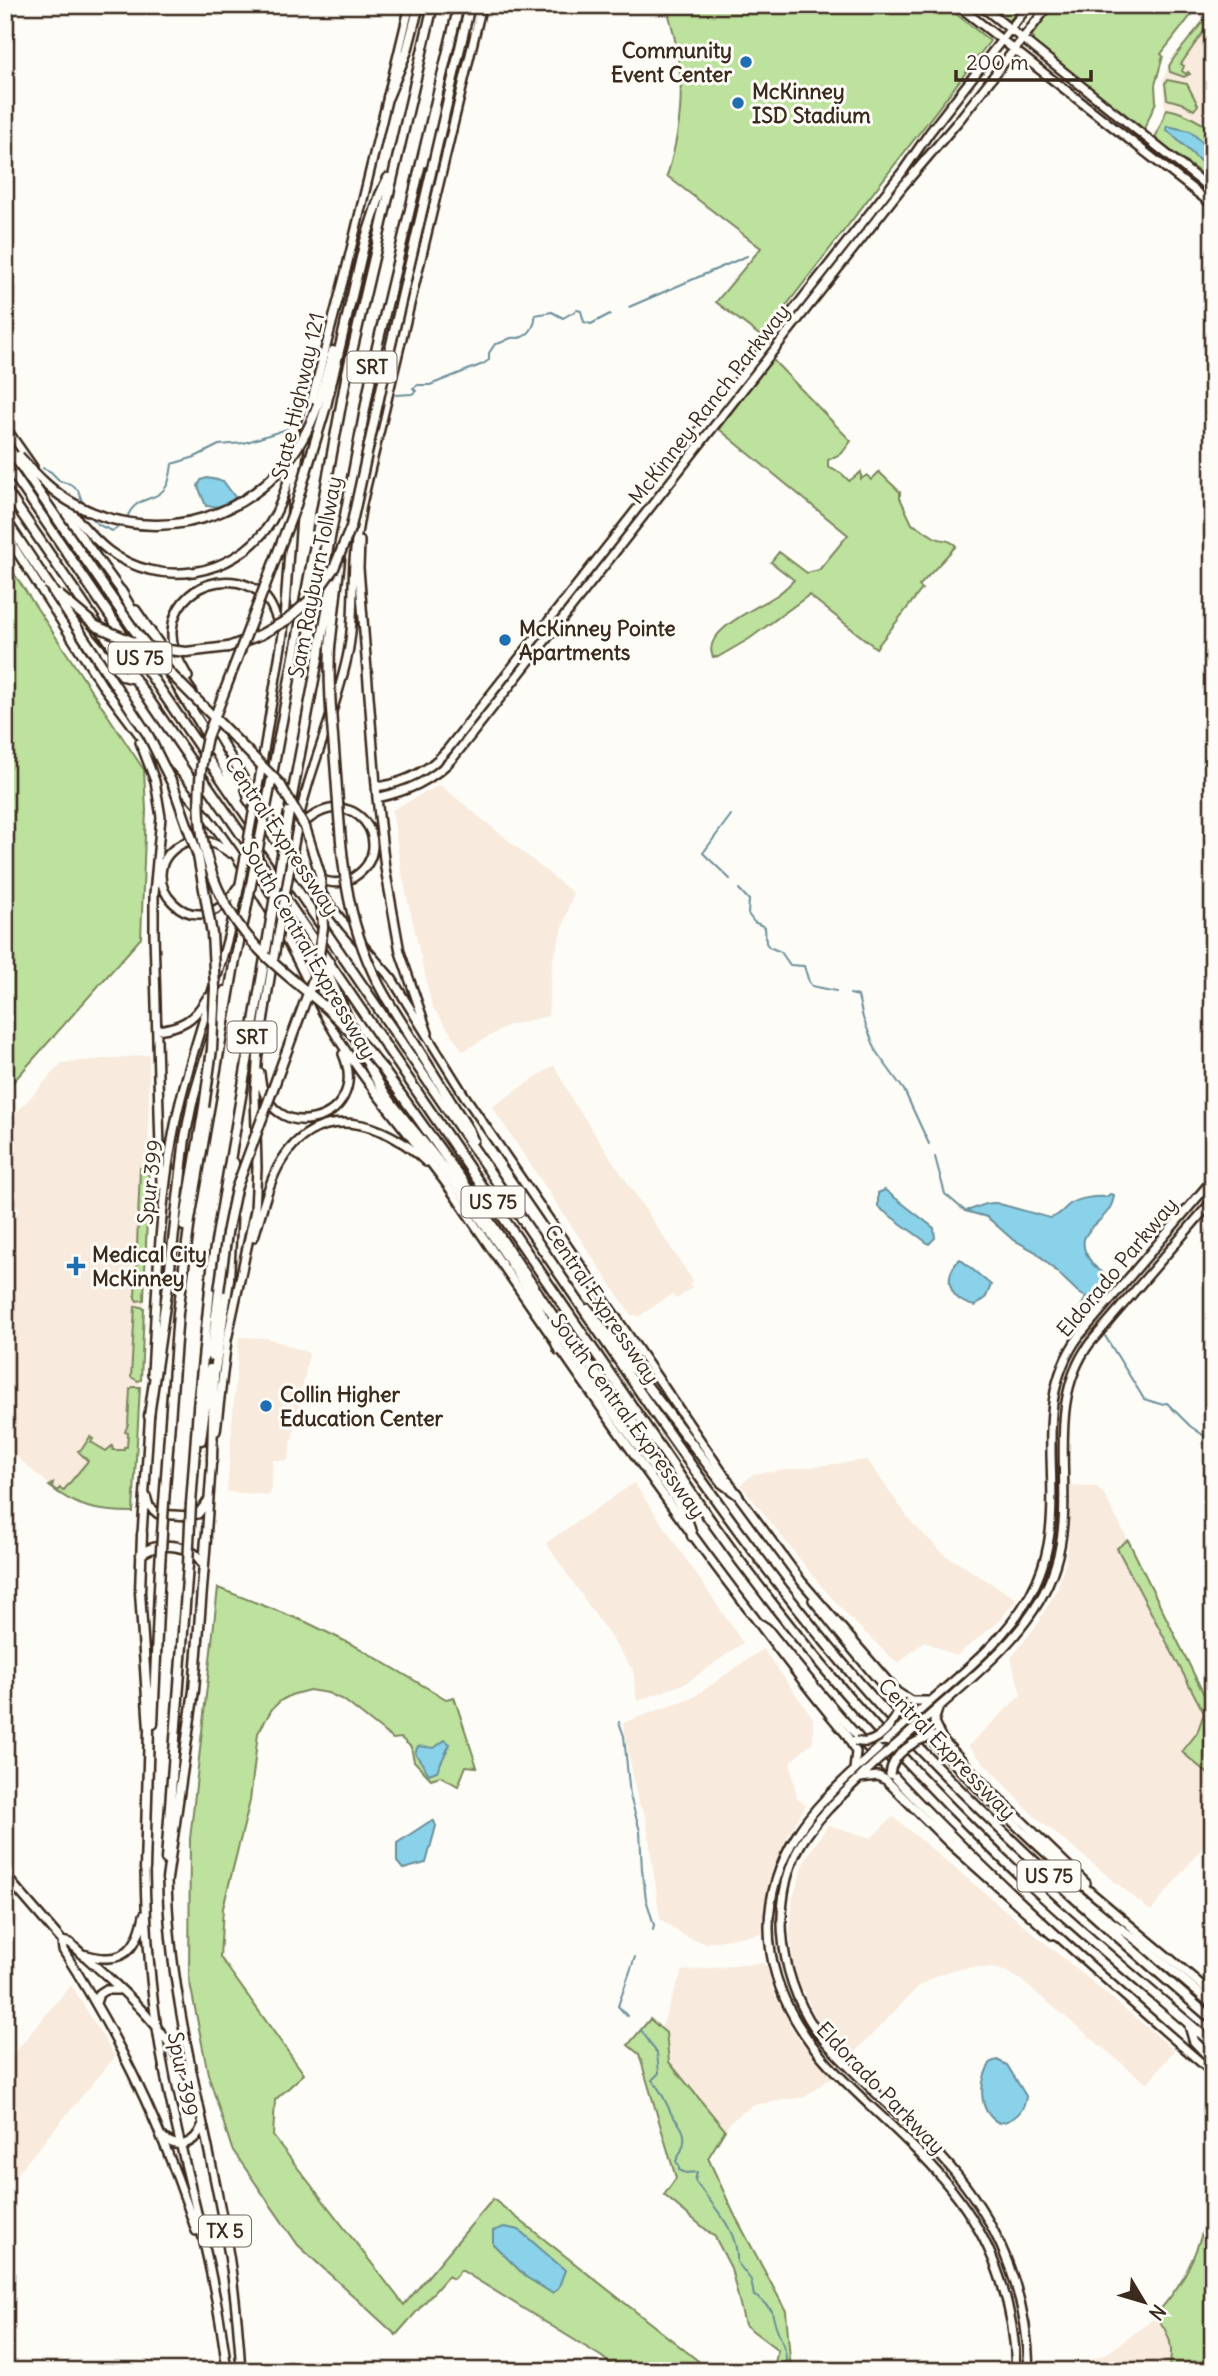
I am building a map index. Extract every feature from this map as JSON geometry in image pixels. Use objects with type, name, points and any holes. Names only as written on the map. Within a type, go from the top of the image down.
[{"type":"highway","points":[[388,97],[407,51],[419,5]]},
{"type":"highway","name":"Sam Rayburn Tollway","points":[[234,965],[271,782],[346,373],[433,5]]},
{"type":"highway","name":"Sam Rayburn Tollway","points":[[193,1487],[206,1321],[218,1228],[238,1124],[289,812],[376,351],[459,5]]},
{"type":"highway","points":[[416,180],[429,152],[473,5]]},
{"type":"highway","points":[[46,587],[107,632],[152,648],[186,652],[228,647],[260,635],[300,610],[324,583],[344,549],[351,527],[389,353],[473,5]]},
{"type":"highway","points":[[394,166],[380,195],[296,505],[207,737],[200,770],[199,817],[209,867],[236,922],[262,952],[346,1027],[382,1068],[539,1294],[640,1432],[657,1441]]},
{"type":"highway","points":[[5,442],[45,483],[76,505],[122,522],[169,524],[202,519],[218,513],[263,487],[295,452],[322,405]]},
{"type":"highway","points":[[5,442],[134,630],[177,680],[280,784],[305,827],[320,874],[323,927],[317,969],[236,1189],[227,1233],[191,1504],[170,1782],[167,1879]]},
{"type":"highway","name":"Central Expressway","points":[[5,462],[705,1485],[816,1630],[919,1748],[1038,1866],[1213,2020]]},
{"type":"highway","name":"Central Expressway","points":[[5,489],[708,1517],[773,1605],[830,1676],[905,1760],[1026,1881],[1213,2044]]},
{"type":"highway","points":[[5,519],[46,587],[148,735],[173,785],[198,856],[212,934],[215,988],[212,1049],[189,1187],[177,1284],[178,1313]]},
{"type":"highway","points":[[344,519],[330,647],[331,702],[346,892],[360,942],[385,996],[468,1129],[479,1156]]},
{"type":"highway","points":[[46,587],[123,676],[135,679]]},
{"type":"highway","points":[[121,591],[135,620],[200,723],[235,787],[240,804]]},
{"type":"highway","points":[[329,962],[328,975],[371,1069],[386,1094],[442,1166],[503,1254],[559,1349]]},
{"type":"highway","points":[[145,1869],[160,1566],[178,1313],[190,1220],[234,965]]},
{"type":"highway","points":[[149,1416],[185,1138],[199,1077],[234,965]]},
{"type":"highway","points":[[212,1460],[214,1376],[230,1273],[233,1174],[238,1124]]},
{"type":"highway","points":[[539,1294],[570,1352],[671,1493],[691,1526],[692,1536]]},
{"type":"highway","points":[[577,1300],[594,1315],[722,1483],[737,1494]]},
{"type":"highway","points":[[142,1534],[139,1592],[149,1730],[145,1869]]},
{"type":"highway","points":[[167,1879],[194,1690],[206,1539]]},
{"type":"highway","points":[[141,1556],[146,1550],[158,1546],[188,1549],[199,1556],[204,1566]]},
{"type":"highway","points":[[1038,1866],[1138,1941],[1213,2005]]},
{"type":"highway","points":[[1189,2024],[1194,2041],[1213,2061]]},
{"type":"main road","name":"State Highway 121","points":[[240,884],[283,634],[298,452],[410,5]]},
{"type":"main road","points":[[206,1539],[212,1460],[228,1340],[257,1191],[255,1093],[258,1051],[297,828],[309,776],[340,690],[349,651],[353,626],[356,537],[482,5]]},
{"type":"main road","points":[[957,5],[1213,205]]},
{"type":"main road","points":[[980,5],[1213,191]]},
{"type":"main road","name":"McKinney Ranch Parkway","points":[[376,787],[398,783],[416,775],[432,765],[447,750],[857,229],[1029,5]]},
{"type":"main road","name":"McKinney Ranch Parkway","points":[[377,798],[415,787],[435,774],[456,754],[864,235],[1049,5]]},
{"type":"main road","points":[[930,132],[942,140]]},
{"type":"main road","points":[[857,229],[864,235]]},
{"type":"main road","points":[[5,427],[191,690]]},
{"type":"main road","points":[[32,466],[109,551],[144,569],[185,574],[219,566],[246,550],[257,539],[275,515],[298,452]]},
{"type":"main road","points":[[369,478],[359,568],[377,798],[387,881],[400,952],[431,1040]]},
{"type":"main road","name":"South Central Expressway","points":[[5,533],[46,587],[102,685],[133,729],[206,816],[236,857],[282,930],[336,1038],[373,1091],[443,1178],[559,1349],[692,1536],[783,1658],[846,1734]]},
{"type":"main road","points":[[191,690],[173,645],[172,630],[180,607],[194,590],[216,581],[227,580],[248,585],[271,605],[283,634]]},
{"type":"main road","name":"South Central Expressway","points":[[191,690],[249,788],[302,868],[391,979],[464,1095],[737,1494],[802,1582],[900,1699]]},
{"type":"main road","points":[[133,729],[153,774],[161,817],[154,894],[162,1214]]},
{"type":"main road","points":[[435,774],[436,766],[448,753],[447,750]]},
{"type":"main road","points":[[297,828],[316,812],[326,808],[346,809],[361,817],[373,841],[371,856],[365,868],[349,880],[326,882],[302,868]]},
{"type":"main road","points":[[236,857],[214,843],[191,840],[174,848],[168,856],[162,871],[162,884],[166,896],[178,908],[195,915],[210,913],[236,895]]},
{"type":"main road","name":"Spur 399","points":[[142,1534],[167,1167],[177,1114],[240,884]]},
{"type":"main road","points":[[157,1030],[176,1027],[191,1020],[213,988]]},
{"type":"main road","points":[[258,1051],[261,1085],[269,1104],[290,1118],[306,1121],[317,1119],[336,1108],[346,1092],[349,1083],[348,1068],[336,1038]]},
{"type":"main road","points":[[244,1267],[277,1169],[291,1148],[321,1128],[349,1123],[375,1127],[409,1146],[443,1178]]},
{"type":"main road","name":"Eldorado Parkway","points":[[1029,2371],[1023,2311],[1008,2262],[986,2215],[956,2173],[837,2054],[806,2015],[790,1980],[782,1934],[785,1876],[803,1835],[876,1762],[915,1715],[1009,1628],[1024,1607],[1040,1574],[1049,1534],[1051,1408],[1060,1370],[1075,1341],[1213,1179]]},
{"type":"main road","name":"Eldorado Parkway","points":[[1016,2371],[1012,2328],[996,2266],[976,2225],[948,2185],[831,2066],[798,2027],[779,1986],[769,1932],[772,1896],[777,1875],[823,1802],[870,1756],[911,1732],[921,1723],[1018,1632],[1033,1611],[1052,1575],[1060,1547],[1063,1520],[1064,1409],[1073,1373],[1087,1347],[1213,1200]]},
{"type":"main road","points":[[1051,1408],[1064,1409]]},
{"type":"main road","points":[[144,1492],[149,1506],[158,1514],[198,1514],[209,1498]]},
{"type":"main road","name":"South Central Expressway","points":[[802,1582],[824,1614],[935,1742],[1035,1843],[1213,1995]]},
{"type":"main road","name":"South Central Expressway","points":[[758,1622],[767,1628],[857,1736],[944,1829],[1077,1954],[1213,2073]]},
{"type":"main road","points":[[900,1699],[930,1701]]},
{"type":"main road","points":[[900,1699],[901,1720],[891,1742],[890,1776],[900,1792]]},
{"type":"main road","points":[[866,1743],[895,1720],[900,1699]]},
{"type":"main road","points":[[938,1738],[934,1719],[942,1703]]},
{"type":"main road","points":[[846,1734],[855,1741],[866,1743],[891,1742],[918,1734],[938,1738]]},
{"type":"main road","points":[[846,1734],[856,1752],[854,1770]]},
{"type":"main road","name":"South Central Expressway","points":[[938,1738],[1093,1892]]},
{"type":"main road","points":[[890,1776],[893,1761],[917,1740],[938,1738]]},
{"type":"main road","points":[[860,1779],[880,1776],[900,1792]]},
{"type":"main road","name":"South Central Expressway","points":[[900,1792],[1028,1915],[1077,1954]]},
{"type":"main road","name":"Spur 399","points":[[145,1869],[155,2024],[211,2281]]},
{"type":"main road","name":"TX 5","points":[[5,1875],[62,1941],[63,1950],[96,2003],[160,2134],[189,2209],[211,2281],[227,2371]]},
{"type":"main road","name":"Spur 399","points":[[167,1879],[167,1923],[172,1967],[196,2094]]},
{"type":"main road","points":[[82,1954],[106,1959],[128,1952],[141,1935],[146,1904]]},
{"type":"main road","name":"TX 5","points":[[62,1941],[70,1943],[155,2024],[181,2061],[196,2094],[224,2225],[241,2371]]},
{"type":"main road","points":[[96,2003],[99,1994],[105,1990],[120,1991]]},
{"type":"main road","points":[[798,2027],[807,2024],[820,2041],[837,2054],[831,2066]]},
{"type":"main road","points":[[160,2134],[170,2142],[180,2145],[194,2139],[203,2124]]},
{"type":"main road","points":[[996,2266],[1008,2262]]},
{"type":"shaded area","points":[[1213,8],[1213,184],[1153,136],[1165,111],[1163,80],[1171,59]]},
{"type":"shaded area","points":[[440,785],[573,893],[552,963],[548,1016],[509,1025],[463,1051],[432,1006],[401,870],[392,810]]},
{"type":"shaded area","name":"Medical City McKinney","points":[[149,1055],[148,1232],[133,1512],[102,1510],[78,1505],[64,1497],[5,1447],[5,1227],[20,1210],[5,1197],[5,1125],[62,1063]]},
{"type":"shaded area","points":[[554,1065],[574,1103],[693,1281],[689,1284],[692,1288],[676,1299],[672,1294],[638,1317],[636,1314],[632,1316],[492,1107]]},
{"type":"shaded area","name":"Collin Higher Education Center","points":[[239,1337],[267,1338],[309,1353],[288,1461],[273,1460],[270,1495],[227,1492]]},
{"type":"shaded area","points":[[867,1460],[912,1523],[945,1555],[1017,1599],[997,1623],[956,1656],[924,1641],[898,1664],[850,1618],[818,1582],[741,1485],[753,1474]]},
{"type":"shaded area","points":[[634,1483],[743,1643],[686,1683],[637,1701],[633,1670],[546,1543]]},
{"type":"shaded area","points":[[1070,1486],[1097,1487],[1103,1493],[1128,1540],[1117,1549],[1204,1713],[1197,1733],[1182,1752],[1213,1778],[1213,1834],[1151,1911],[1033,1815],[968,1746],[1021,1695],[1011,1658],[1041,1620],[1057,1591],[1069,1538]]},
{"type":"shaded area","points":[[763,1649],[813,1718],[813,1742],[790,1762],[797,1799],[806,1805],[788,1835],[771,1873],[763,1912],[762,1933],[706,1943],[686,1937],[660,1919],[646,1816],[638,1802],[623,1723],[692,1698]]},
{"type":"shaded area","points":[[893,1817],[1174,2050],[1147,2084],[1022,1981],[1008,1972],[992,1968],[952,1970],[918,1987],[850,2057],[825,2031],[814,2014],[793,1961],[790,1932],[793,1898],[805,1860],[828,1825],[871,1838]]},
{"type":"shaded area","points":[[763,1963],[766,1965],[774,1993],[796,2036],[832,2077],[805,2097],[753,2105],[731,2121],[725,2130],[669,2062],[666,2033],[661,2029],[682,1971]]},
{"type":"shaded area","points":[[71,1985],[115,2057],[5,2188],[5,2064]]},
{"type":"shaded area","points":[[1159,2315],[1168,2325],[1172,2358],[1168,2371],[1043,2371],[1080,2365],[1111,2351]]},
{"type":"green space","points":[[666,5],[945,5],[990,41],[762,337],[716,302],[761,248],[667,176],[678,132],[681,90],[677,49]]},
{"type":"green space","points":[[985,5],[1022,5],[1011,19],[1006,21]]},
{"type":"green space","points":[[1055,5],[1199,5],[1161,54],[1163,56],[1155,85],[1156,102],[1144,129],[1119,109],[1116,111],[1032,42],[1034,38],[1031,35]]},
{"type":"green space","points":[[1213,9],[1213,26],[1206,28],[1181,64],[1184,66],[1182,71],[1190,74],[1184,77],[1170,72],[1169,66],[1174,58]]},
{"type":"green space","points":[[1167,80],[1187,84],[1198,105],[1194,110],[1167,99]]},
{"type":"green space","points":[[1167,109],[1208,127],[1208,132],[1213,135],[1213,182],[1155,139]]},
{"type":"green space","points":[[772,359],[851,441],[842,453],[828,460],[828,467],[841,473],[849,481],[861,472],[861,479],[867,475],[871,480],[879,472],[900,492],[900,498],[912,524],[956,546],[919,586],[922,589],[876,648],[809,595],[749,639],[718,657],[713,657],[711,647],[723,629],[777,595],[794,580],[771,562],[779,552],[807,573],[819,570],[848,535],[719,429]]},
{"type":"green space","points":[[5,560],[144,770],[146,810],[141,938],[5,1091]]},
{"type":"green space","points":[[149,1161],[144,1300],[137,1301],[140,1168]]},
{"type":"green space","points":[[137,1306],[144,1308],[141,1380],[138,1381],[131,1377]]},
{"type":"green space","points":[[140,1387],[133,1512],[88,1507],[69,1499],[49,1486],[53,1483],[52,1487],[57,1491],[60,1488],[63,1491],[88,1461],[78,1451],[90,1437],[93,1439],[91,1442],[106,1451],[112,1446],[113,1450],[124,1450],[124,1447],[127,1447],[128,1433],[125,1432],[130,1389]]},
{"type":"green space","points":[[1128,1540],[1213,1713],[1213,1778],[1182,1752],[1197,1733],[1204,1713],[1117,1548]]},
{"type":"green space","points":[[218,1588],[306,1622],[359,1648],[446,1699],[454,1697],[477,1767],[466,1766],[458,1786],[440,1776],[431,1779],[414,1761],[411,1747],[401,1738],[393,1739],[345,1701],[328,1693],[309,1690],[280,1701],[258,1733],[250,1801],[223,1908],[220,1957],[304,2074],[275,2100],[273,2136],[404,2305],[493,2199],[711,2371],[619,2371],[602,2357],[461,2270],[453,2279],[448,2276],[396,2335],[298,2245],[232,2149],[208,2074],[189,1978],[190,1839]]},
{"type":"green space","points":[[650,2019],[666,2033],[669,2062],[725,2130],[708,2158],[734,2214],[786,2311],[791,2371],[773,2371],[778,2350],[745,2325],[731,2268],[715,2237],[664,2195],[676,2178],[639,2054],[628,2045]]},
{"type":"green space","points":[[1213,2195],[1213,2371],[1168,2371],[1170,2341],[1155,2315],[1185,2274],[1204,2228]]},
{"type":"water","points":[[1167,126],[1190,131],[1213,152],[1213,178],[1203,164],[1166,129]]},
{"type":"water","points":[[207,478],[223,481],[235,497],[226,505],[206,506],[198,486],[201,480]]},
{"type":"water","points":[[885,1190],[934,1228],[935,1238],[929,1244],[878,1207],[878,1193]]},
{"type":"water","points":[[1114,1195],[1111,1206],[1086,1234],[1084,1242],[1085,1251],[1092,1263],[1108,1278],[1098,1293],[1089,1299],[1079,1293],[1036,1252],[1012,1239],[987,1217],[965,1211],[996,1203],[1050,1218],[1074,1202]]},
{"type":"water","points":[[960,1259],[991,1285],[986,1297],[975,1306],[959,1299],[951,1288],[951,1274]]},
{"type":"water","points":[[445,1740],[450,1744],[437,1771],[429,1774],[415,1753],[418,1746],[434,1748]]},
{"type":"water","points":[[434,1821],[436,1826],[426,1863],[403,1869],[397,1862],[397,1843]]},
{"type":"water","points":[[997,2060],[1007,2065],[1026,2096],[1018,2114],[999,2123],[987,2111],[982,2095],[987,2070],[991,2062]]},
{"type":"water","points":[[504,2227],[519,2230],[565,2270],[558,2289],[552,2293],[526,2277],[493,2244],[493,2231]]},
{"type":"waterway","points":[[629,307],[747,256]]},
{"type":"waterway","points":[[396,395],[412,394],[416,391],[413,388],[418,385],[430,385],[483,364],[489,360],[489,353],[495,344],[511,338],[521,338],[528,333],[534,324],[535,315],[552,312],[563,318],[577,310],[581,311],[584,322],[591,324],[610,314]]},
{"type":"waterway","points":[[127,518],[140,502],[166,487],[172,464],[195,457],[219,445],[244,443],[287,429]]},
{"type":"waterway","points":[[43,468],[78,490],[83,504]]},
{"type":"waterway","points":[[87,512],[98,524],[113,531],[124,523]]},
{"type":"waterway","points":[[730,879],[703,853],[731,815]]},
{"type":"waterway","points":[[739,889],[749,900],[748,914],[754,922],[765,927],[766,943],[769,947],[781,952],[790,965],[804,966],[812,986],[836,991]]},
{"type":"waterway","points":[[850,994],[858,996],[863,1018],[877,1053],[904,1090],[929,1144]]},
{"type":"waterway","points":[[935,1157],[945,1194],[965,1211]]},
{"type":"waterway","points":[[1087,1296],[1080,1308],[1089,1314]]},
{"type":"waterway","points":[[1105,1336],[1144,1399],[1160,1404],[1167,1403],[1190,1426],[1213,1442]]},
{"type":"waterway","points":[[619,1722],[624,1736],[630,1796],[640,1831],[642,1870],[653,1930]]},
{"type":"waterway","points":[[627,2016],[618,2006],[635,1957]]},
{"type":"waterway","points":[[641,2030],[657,2053],[659,2073],[652,2080],[684,2134],[683,2147],[676,2161],[679,2170],[686,2173],[697,2172],[695,2181],[729,2228],[734,2239],[737,2262],[751,2280],[754,2296],[772,2311],[786,2356],[784,2371]]},
{"type":"waterway","points":[[1210,2371],[1213,2353]]},
{"type":"place","name":"Community Event Center","points":[[746,62]]},
{"type":"place","name":"McKinney ISD Stadium","points":[[738,103]]},
{"type":"place","name":"McKinney Pointe Apartments","points":[[505,640]]},
{"type":"place","name":"Medical City McKinney","points":[[76,1266]]},
{"type":"place","name":"Collin Higher Education Center","points":[[266,1406]]}]
